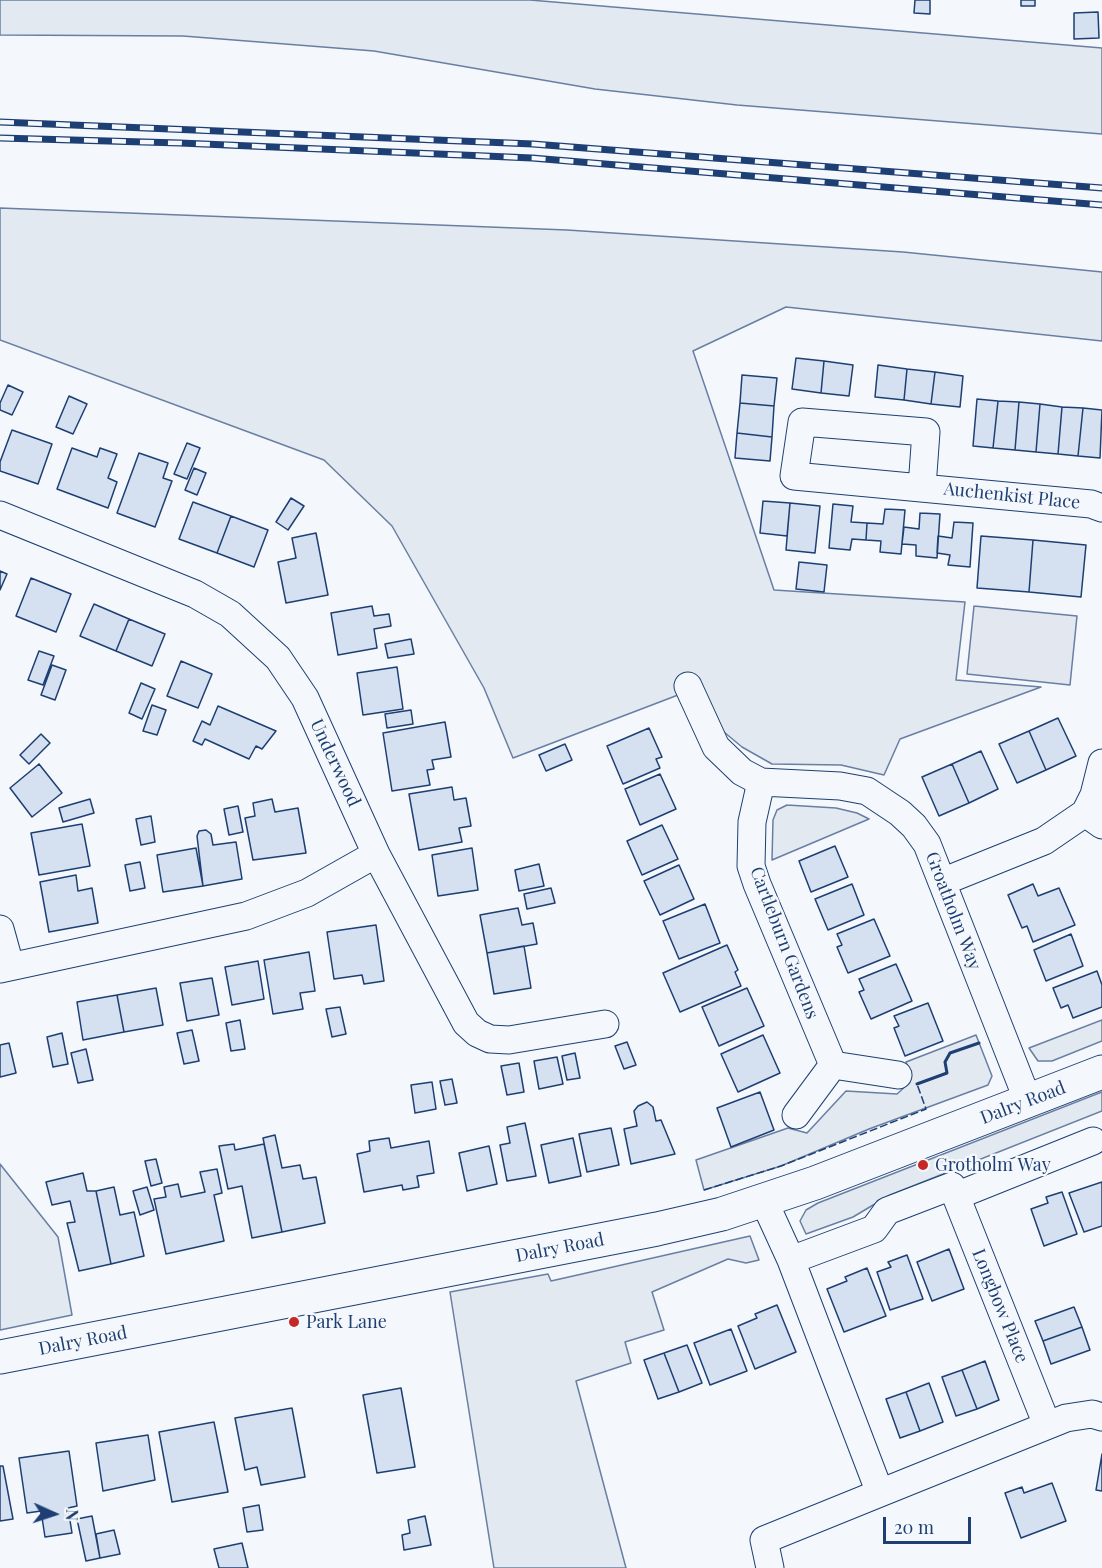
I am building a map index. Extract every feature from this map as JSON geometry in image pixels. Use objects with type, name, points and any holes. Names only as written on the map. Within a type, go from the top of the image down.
[{"type":"highway","name":"Dalry Road","points":[[0,1357],[657,1229],[764,1201],[1102,1071]]},
{"type":"street","name":"Auchenkist Place","points":[[922,487],[926,432],[802,422],[794,476],[1091,504],[1102,508]]},
{"type":"street","name":"Underwood","points":[[0,515],[195,594],[230,614],[278,658],[305,698],[376,854],[466,1023],[477,1034],[490,1039],[509,1040],[605,1024]]},
{"type":"street","name":"Groatholm Way","points":[[688,686],[716,747],[742,772],[761,782],[840,786],[867,791],[900,813],[914,826],[927,844],[1028,1101]]},
{"type":"street","points":[[942,882],[1094,819],[1094,795],[1102,763]]},
{"type":"street","name":"Cartleburn Gardens","points":[[761,782],[752,822],[751,866],[833,1065]]},
{"type":"street","points":[[0,929],[5,967],[246,916],[307,893],[376,854]]},
{"type":"street","points":[[796,1115],[833,1065],[898,1075]]},
{"type":"street","points":[[791,1260],[874,1229],[887,1211],[954,1191],[1093,1141]]},
{"type":"street","name":"Longbow Place","points":[[954,1191],[1047,1425]]},
{"type":"street","points":[[764,1201],[791,1260],[880,1493]]},
{"type":"street","points":[[770,1568],[764,1540],[1066,1418],[1092,1414],[1102,1417]]},
{"type":"shaded area","points":[[0,0],[530,0],[1102,48],[1102,134],[737,105],[595,89],[374,51],[183,36],[0,35]]},
{"type":"shaded area","points":[[0,208],[567,230],[903,252],[1102,272],[1102,341],[786,307],[693,351],[774,590],[965,602],[956,680],[1041,687],[900,739],[884,775],[841,765],[772,764],[742,747],[718,727],[699,687],[513,758],[484,688],[392,526],[324,460],[0,340]]},
{"type":"shaded area","points":[[974,606],[1077,616],[1070,685],[967,674]]},
{"type":"shaded area","points":[[787,805],[836,808],[857,813],[869,819],[772,860],[773,820],[777,810]]},
{"type":"shaded area","points":[[1102,1020],[1102,1041],[1052,1061],[1038,1061],[1029,1048]]},
{"type":"shaded area","points":[[976,1035],[992,1076],[988,1085],[869,1129],[781,1166],[704,1190],[696,1160],[788,1128],[807,1133],[846,1091],[897,1094],[909,1083],[910,1076],[906,1062]]},
{"type":"shaded area","points":[[1102,1092],[1102,1111],[890,1195],[853,1217],[806,1234],[800,1221],[806,1210],[818,1203]]},
{"type":"shaded area","points":[[0,1164],[58,1237],[72,1315],[0,1330]]},
{"type":"shaded area","points":[[750,1236],[759,1260],[746,1263],[728,1259],[652,1292],[664,1330],[625,1342],[631,1363],[576,1381],[626,1568],[494,1568],[450,1292],[548,1274],[551,1281]]},
{"type":"building","points":[[915,0],[930,0],[930,14],[914,13]]},
{"type":"building","points":[[1021,0],[1035,0],[1035,6],[1021,6]]},
{"type":"building","points":[[1098,12],[1099,38],[1074,39],[1074,13]]},
{"type":"building","points":[[796,358],[824,361],[821,393],[792,389]]},
{"type":"building","points":[[824,361],[853,365],[849,396],[821,393]]},
{"type":"building","points":[[878,365],[907,369],[904,400],[875,397]]},
{"type":"building","points":[[907,369],[935,372],[931,404],[904,400]]},
{"type":"building","points":[[935,372],[963,376],[960,407],[931,404]]},
{"type":"building","points":[[742,375],[777,378],[774,406],[740,403]]},
{"type":"building","points":[[8,385],[23,392],[12,415],[0,410],[0,403]]},
{"type":"building","points":[[69,396],[87,404],[73,434],[56,427]]},
{"type":"building","points":[[977,399],[998,401],[993,448],[973,446]]},
{"type":"building","points":[[998,401],[1019,402],[1015,450],[993,448]]},
{"type":"building","points":[[1019,402],[1040,404],[1036,452],[1015,450]]},
{"type":"building","points":[[740,403],[774,406],[772,437],[737,433]]},
{"type":"building","points":[[1040,404],[1062,407],[1058,454],[1036,452]]},
{"type":"building","points":[[1062,407],[1083,408],[1078,456],[1058,454]]},
{"type":"building","points":[[1083,408],[1102,410],[1100,458],[1078,456]]},
{"type":"building","points":[[12,430],[52,444],[38,484],[0,471],[0,462]]},
{"type":"building","points":[[737,433],[772,437],[770,461],[735,458]]},
{"type":"building","points":[[187,443],[200,448],[187,479],[174,474]]},
{"type":"building","points":[[72,448],[97,457],[100,448],[117,454],[108,478],[117,482],[108,508],[57,489]]},
{"type":"building","points":[[139,453],[168,463],[163,478],[172,481],[155,527],[117,513]]},
{"type":"building","points":[[194,468],[206,473],[197,495],[185,490]]},
{"type":"building","points":[[291,498],[304,506],[288,530],[276,522]]},
{"type":"building","points":[[763,501],[790,503],[787,536],[760,533]]},
{"type":"building","points":[[193,502],[231,516],[217,553],[179,539]]},
{"type":"building","points":[[790,503],[820,506],[815,553],[786,550]]},
{"type":"building","points":[[833,504],[853,506],[851,522],[867,523],[866,540],[852,539],[850,550],[829,548]]},
{"type":"building","points":[[885,509],[905,510],[901,554],[880,552],[881,541],[866,540],[867,523],[883,524]]},
{"type":"building","points":[[920,513],[940,514],[937,558],[916,556],[916,545],[902,544],[904,527],[919,529]]},
{"type":"building","points":[[231,516],[268,530],[254,567],[217,553]]},
{"type":"building","points":[[954,522],[973,523],[970,567],[948,565],[950,555],[937,553],[938,536],[952,538]]},
{"type":"building","points":[[316,533],[328,595],[286,603],[278,562],[296,558],[292,538]]},
{"type":"building","points":[[981,536],[1033,540],[1029,592],[977,588]]},
{"type":"building","points":[[1033,540],[1086,545],[1081,597],[1029,592]]},
{"type":"building","points":[[799,562],[827,565],[824,592],[796,589]]},
{"type":"building","points":[[0,571],[7,574],[0,590]]},
{"type":"building","points":[[31,578],[71,594],[56,632],[16,616]]},
{"type":"building","points":[[94,604],[129,619],[116,651],[80,636]]},
{"type":"building","points":[[372,606],[374,616],[389,614],[391,626],[374,629],[377,648],[338,655],[331,613]]},
{"type":"building","points":[[129,619],[165,634],[152,666],[116,651]]},
{"type":"building","points":[[411,639],[414,654],[388,658],[385,644]]},
{"type":"building","points":[[39,651],[54,656],[43,685],[28,680]]},
{"type":"building","points":[[181,661],[212,674],[198,708],[167,696]]},
{"type":"building","points":[[52,665],[66,670],[55,700],[41,695]]},
{"type":"building","points":[[397,667],[403,709],[363,715],[357,673]]},
{"type":"building","points":[[141,683],[155,689],[142,719],[129,713]]},
{"type":"building","points":[[152,705],[166,710],[157,735],[143,731]]},
{"type":"building","points":[[218,706],[276,731],[262,749],[256,746],[249,759],[205,739],[202,745],[193,741],[202,721],[210,725]]},
{"type":"building","points":[[411,710],[413,724],[387,728],[385,714]]},
{"type":"building","points":[[1058,718],[1076,756],[1046,770],[1029,731]]},
{"type":"building","points":[[445,722],[451,757],[432,760],[434,769],[427,770],[430,785],[392,791],[383,733]]},
{"type":"building","points":[[649,728],[662,757],[656,759],[660,768],[623,784],[607,746]]},
{"type":"building","points":[[1029,731],[1046,770],[1017,783],[999,744]]},
{"type":"building","points":[[41,734],[50,743],[29,764],[20,755]]},
{"type":"building","points":[[565,744],[572,760],[546,771],[539,755]]},
{"type":"building","points":[[981,751],[998,789],[969,803],[952,764]]},
{"type":"building","points":[[39,764],[62,793],[32,817],[10,788]]},
{"type":"building","points":[[952,764],[969,803],[939,816],[922,777]]},
{"type":"building","points":[[660,774],[676,809],[640,825],[625,789]]},
{"type":"building","points":[[452,787],[454,800],[466,798],[471,826],[459,828],[462,842],[419,850],[409,794]]},
{"type":"building","points":[[90,799],[94,813],[63,822],[59,808]]},
{"type":"building","points":[[272,799],[275,812],[298,808],[306,853],[253,860],[245,818],[255,816],[253,803]]},
{"type":"building","points":[[238,806],[243,832],[229,835],[224,809]]},
{"type":"building","points":[[151,816],[155,842],[141,845],[136,819]]},
{"type":"building","points":[[82,824],[90,866],[39,875],[31,833]]},
{"type":"building","points":[[662,825],[678,859],[642,875],[627,841]]},
{"type":"building","points":[[206,830],[211,834],[213,845],[236,842],[242,879],[203,886],[197,836],[199,831]]},
{"type":"building","points":[[835,846],[848,877],[811,892],[799,861]]},
{"type":"building","points":[[196,848],[203,886],[163,892],[157,855]]},
{"type":"building","points":[[472,848],[478,890],[438,896],[432,855]]},
{"type":"building","points":[[140,862],[145,888],[130,891],[125,865]]},
{"type":"building","points":[[539,864],[544,886],[519,891],[515,870]]},
{"type":"building","points":[[679,865],[694,899],[660,915],[644,881]]},
{"type":"building","points":[[76,875],[78,891],[92,888],[98,923],[49,932],[40,882]]},
{"type":"building","points":[[852,884],[864,915],[828,930],[815,899]]},
{"type":"building","points":[[1033,884],[1038,896],[1059,888],[1075,925],[1033,942],[1027,926],[1022,928],[1008,895]]},
{"type":"building","points":[[551,888],[555,903],[527,909],[524,894]]},
{"type":"building","points":[[705,904],[720,943],[679,959],[663,921]]},
{"type":"building","points":[[518,908],[522,925],[533,923],[537,944],[487,953],[480,915]]},
{"type":"building","points":[[874,919],[890,956],[848,973],[837,947],[842,945],[837,934]]},
{"type":"building","points":[[376,925],[384,981],[364,984],[362,975],[334,979],[327,932]]},
{"type":"building","points":[[1071,934],[1083,966],[1046,981],[1034,950]]},
{"type":"building","points":[[727,945],[738,970],[735,972],[741,986],[680,1012],[663,973]]},
{"type":"building","points":[[524,946],[531,988],[494,994],[487,953]]},
{"type":"building","points":[[309,952],[315,991],[300,993],[303,1009],[273,1014],[264,960]]},
{"type":"building","points":[[258,961],[264,999],[232,1005],[225,967]]},
{"type":"building","points":[[896,964],[912,1001],[871,1019],[859,992],[864,990],[859,979]]},
{"type":"building","points":[[1097,971],[1102,985],[1102,1007],[1073,1018],[1068,1005],[1061,1008],[1053,988]]},
{"type":"building","points":[[212,978],[219,1015],[187,1021],[180,983]]},
{"type":"building","points":[[156,988],[163,1025],[124,1032],[117,995]]},
{"type":"building","points":[[747,988],[764,1026],[719,1046],[702,1007]]},
{"type":"building","points":[[117,995],[124,1032],[83,1040],[77,1002]]},
{"type":"building","points":[[928,1003],[943,1041],[905,1056],[894,1028],[899,1026],[894,1016]]},
{"type":"building","points":[[340,1007],[346,1034],[332,1037],[326,1009]]},
{"type":"building","points":[[240,1020],[245,1049],[231,1051],[226,1023]]},
{"type":"building","points":[[192,1030],[199,1061],[184,1064],[177,1033]]},
{"type":"building","points":[[62,1033],[68,1064],[53,1067],[47,1037]]},
{"type":"building","points":[[763,1035],[780,1073],[738,1092],[721,1054]]},
{"type":"building","points":[[627,1042],[636,1065],[624,1069],[615,1046]]},
{"type":"building","points":[[9,1043],[16,1073],[0,1077],[0,1045]]},
{"type":"building","points":[[86,1049],[93,1080],[78,1083],[71,1053]]},
{"type":"building","points":[[575,1053],[580,1078],[567,1080],[562,1056]]},
{"type":"building","points":[[557,1057],[563,1084],[539,1089],[534,1061]]},
{"type":"building","points":[[519,1063],[524,1092],[507,1095],[501,1066]]},
{"type":"building","points":[[452,1079],[457,1103],[445,1105],[440,1081]]},
{"type":"building","points":[[432,1082],[436,1109],[415,1113],[411,1085]]},
{"type":"building","points":[[760,1092],[774,1130],[731,1147],[717,1108]]},
{"type":"building","points":[[647,1102],[653,1107],[656,1121],[661,1120],[675,1154],[631,1164],[624,1129],[637,1126],[634,1111],[638,1106]]},
{"type":"building","points":[[525,1123],[536,1176],[507,1181],[500,1145],[510,1143],[507,1127]]},
{"type":"building","points":[[611,1128],[619,1165],[587,1172],[579,1134]]},
{"type":"building","points":[[275,1135],[282,1168],[300,1165],[303,1179],[316,1177],[325,1223],[282,1232],[263,1138]]},
{"type":"building","points":[[389,1138],[391,1148],[429,1141],[434,1173],[417,1176],[419,1187],[403,1190],[402,1185],[364,1192],[357,1154],[370,1151],[369,1141]]},
{"type":"building","points":[[573,1138],[581,1176],[549,1183],[541,1145]]},
{"type":"building","points":[[234,1144],[235,1150],[264,1144],[282,1232],[252,1238],[242,1186],[228,1189],[219,1146]]},
{"type":"building","points":[[489,1146],[497,1184],[467,1191],[459,1153]]},
{"type":"building","points":[[156,1159],[162,1183],[151,1186],[145,1161]]},
{"type":"building","points":[[217,1169],[222,1193],[214,1195],[224,1241],[166,1254],[154,1199],[166,1197],[164,1187],[178,1184],[181,1197],[205,1192],[200,1172]]},
{"type":"building","points":[[83,1173],[87,1191],[96,1191],[111,1264],[79,1271],[67,1223],[75,1222],[70,1201],[52,1205],[46,1182]]},
{"type":"building","points":[[1102,1182],[1102,1226],[1084,1232],[1069,1193]]},
{"type":"building","points":[[114,1187],[120,1215],[134,1212],[144,1256],[111,1264],[96,1191]]},
{"type":"building","points":[[147,1187],[154,1210],[140,1215],[133,1191]]},
{"type":"building","points":[[1062,1192],[1077,1234],[1044,1246],[1031,1209],[1048,1203],[1046,1197]]},
{"type":"building","points":[[949,1249],[964,1289],[932,1301],[917,1262]]},
{"type":"building","points":[[907,1255],[923,1299],[890,1310],[877,1272],[891,1267],[888,1262]]},
{"type":"building","points":[[867,1268],[886,1316],[844,1332],[827,1289],[847,1281],[845,1277]]},
{"type":"building","points":[[777,1305],[796,1352],[755,1369],[738,1326],[757,1318],[755,1314]]},
{"type":"building","points":[[1074,1307],[1082,1327],[1043,1341],[1035,1321]]},
{"type":"building","points":[[1082,1327],[1090,1350],[1051,1364],[1043,1341]]},
{"type":"building","points":[[731,1329],[747,1371],[710,1385],[694,1343]]},
{"type":"building","points":[[687,1345],[702,1383],[679,1392],[664,1353]]},
{"type":"building","points":[[664,1353],[679,1392],[658,1399],[644,1360]]},
{"type":"building","points":[[985,1361],[999,1400],[977,1409],[962,1370]]},
{"type":"building","points":[[962,1370],[977,1409],[956,1416],[942,1377]]},
{"type":"building","points":[[929,1383],[943,1422],[920,1431],[906,1392]]},
{"type":"building","points":[[401,1388],[415,1467],[377,1473],[363,1395]]},
{"type":"building","points":[[906,1392],[920,1431],[900,1438],[886,1399]]},
{"type":"building","points":[[292,1408],[305,1477],[261,1485],[257,1467],[245,1470],[235,1418]]},
{"type":"building","points":[[214,1422],[228,1492],[172,1502],[159,1432]]},
{"type":"building","points":[[148,1435],[155,1480],[103,1491],[96,1443]]},
{"type":"building","points":[[69,1451],[77,1506],[68,1508],[72,1533],[45,1537],[41,1511],[27,1513],[19,1458]]},
{"type":"building","points":[[1102,1454],[1102,1491],[1096,1490]]},
{"type":"building","points":[[0,1466],[3,1466],[13,1519],[0,1521]]},
{"type":"building","points":[[1052,1483],[1066,1521],[1021,1538],[1005,1493],[1022,1487],[1024,1493]]},
{"type":"building","points":[[259,1505],[263,1530],[247,1532],[243,1508]]},
{"type":"building","points":[[92,1516],[100,1558],[86,1561],[77,1519]]},
{"type":"building","points":[[425,1516],[431,1545],[404,1550],[402,1535],[410,1533],[408,1520]]},
{"type":"building","points":[[114,1530],[120,1554],[100,1558],[96,1534]]},
{"type":"building","points":[[242,1543],[248,1568],[219,1568],[214,1549]]},
{"type":"railway","points":[[0,122],[533,144],[1102,188]]},
{"type":"railway","points":[[0,138],[532,158],[1102,205]]},
{"type":"fence","points":[[704,1190],[781,1166],[926,1109],[917,1084]]},
{"type":"wall","points":[[917,1084],[947,1073],[945,1062],[950,1053],[979,1043]]},
{"type":"place","name":"Grotholm Way","points":[[923,1165]]},
{"type":"place","name":"Park Lane","points":[[294,1322]]}]
